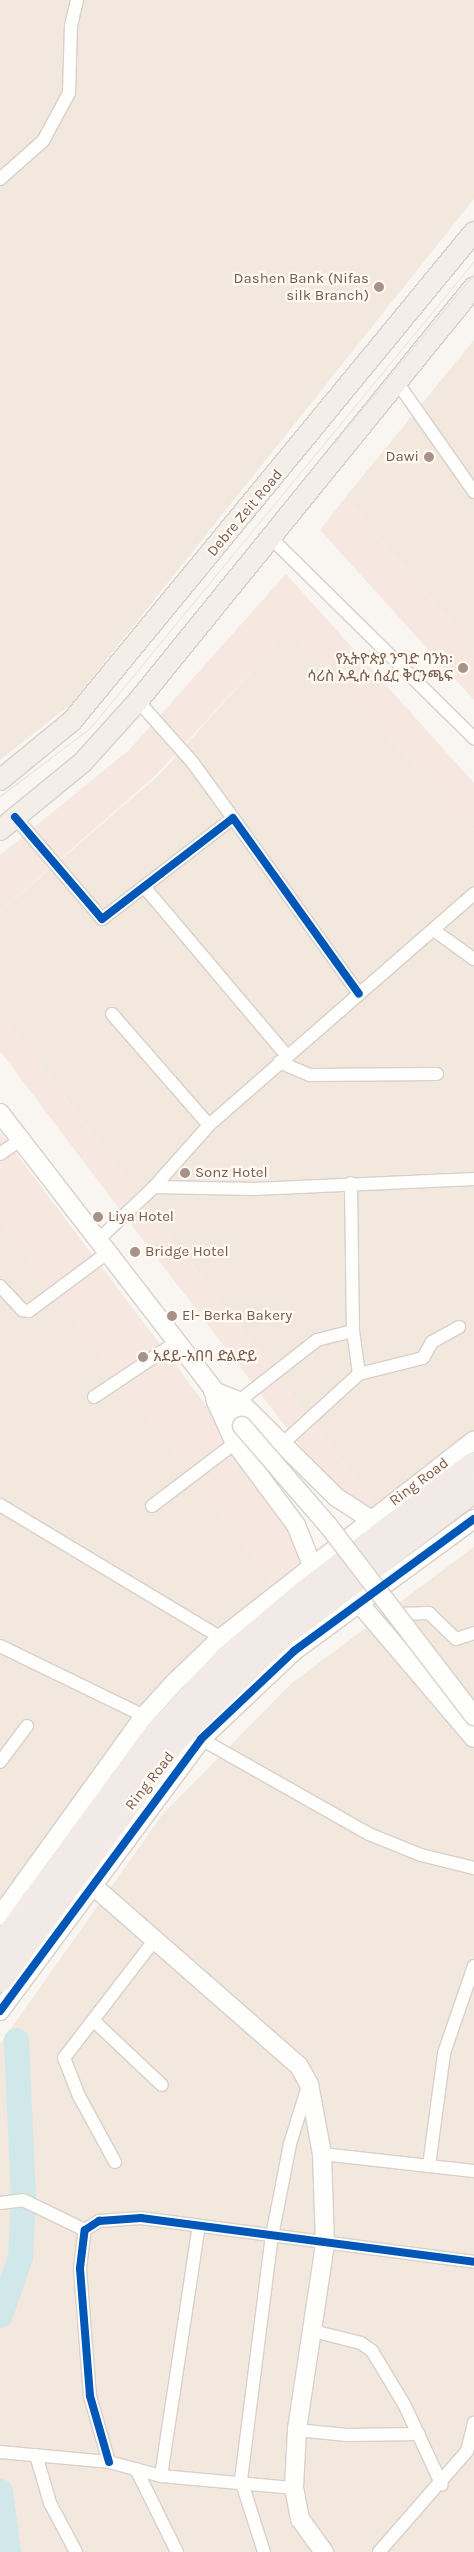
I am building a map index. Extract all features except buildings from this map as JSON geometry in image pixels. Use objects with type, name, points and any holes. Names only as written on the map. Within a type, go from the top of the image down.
[{"type":"highway","name":"Ring Road","points":[[0,1947],[156,1734],[227,1658],[304,1593],[474,1464]]},
{"type":"highway","name":"Ring Road","points":[[0,1980],[131,1795],[189,1725],[281,1637],[474,1490]]},
{"type":"main road","name":"Debre Zeit Road","points":[[0,780],[72,721],[474,232]]},
{"type":"main road","points":[[7,823],[83,762],[138,700],[272,539],[474,287]]},
{"type":"main road","points":[[0,1113],[212,1391],[398,1614],[474,1716]]},
{"type":"main road","points":[[212,1391],[239,1401],[336,1497],[370,1519]]},
{"type":"main road","points":[[212,1391],[235,1443],[296,1525],[312,1564]]},
{"type":"main road","name":"Ring Road","points":[[3,1905],[144,1716],[221,1638],[312,1564],[474,1440]]},
{"type":"main road","name":"Ring Road","points":[[0,2011],[91,1884],[201,1739],[272,1670],[359,1603],[473,1523]]},
{"type":"main road","points":[[359,1603],[474,1738]]},
{"type":"main road","points":[[91,1884],[153,1942],[299,2066],[309,2084],[322,2154],[325,2244],[297,2430],[294,2488],[300,2519],[324,2552]]},
{"type":"street","points":[[0,179],[43,141],[69,93],[71,26],[77,0]]},
{"type":"street","points":[[397,382],[474,492]]},
{"type":"street","points":[[272,539],[474,738]]},
{"type":"street","points":[[138,700],[193,763],[359,994]]},
{"type":"street","points":[[7,823],[96,917],[109,916],[146,889],[233,818]]},
{"type":"street","points":[[146,889],[283,1059],[310,1075],[437,1074]]},
{"type":"street","points":[[0,1286],[22,1310],[29,1311],[103,1246],[209,1125],[283,1059],[435,931],[474,894]]},
{"type":"street","points":[[435,931],[474,959]]},
{"type":"street","points":[[112,1014],[209,1125]]},
{"type":"street","points":[[0,1154],[20,1140]]},
{"type":"street","points":[[154,1187],[255,1189],[352,1183],[474,1180]]},
{"type":"street","points":[[352,1183],[353,1331],[359,1374]]},
{"type":"street","points":[[282,1444],[359,1374],[422,1358],[432,1342],[459,1327]]},
{"type":"street","points":[[239,1401],[317,1340],[353,1331]]},
{"type":"street","points":[[94,1397],[175,1343]]},
{"type":"street","points":[[152,1506],[235,1443]]},
{"type":"street","points":[[0,1505],[221,1638]]},
{"type":"street","points":[[398,1614],[429,1613],[456,1639],[474,1633]]},
{"type":"street","points":[[0,1646],[144,1716]]},
{"type":"street","points":[[0,1762],[27,1726]]},
{"type":"street","points":[[201,1739],[369,1834],[421,1855],[474,1868]]},
{"type":"street","points":[[115,2162],[66,2070],[64,2058],[153,1942]]},
{"type":"street","points":[[429,2166],[444,2053],[474,1966]]},
{"type":"street","points":[[94,2020],[162,2085]]},
{"type":"street","points":[[264,2552],[241,2480],[272,2236],[290,2144],[309,2084]]},
{"type":"street","points":[[322,2154],[474,2172]]},
{"type":"street","points":[[0,2203],[23,2200],[37,2205],[85,2230],[114,2218],[199,2226],[474,2262]]},
{"type":"street","points":[[161,2476],[199,2226]]},
{"type":"street","points":[[85,2230],[80,2268],[90,2396],[109,2462]]},
{"type":"street","points":[[313,2331],[361,2343],[372,2351],[419,2434],[442,2485]]},
{"type":"street","points":[[379,2552],[442,2485],[467,2451],[474,2423]]},
{"type":"street","points":[[297,2430],[347,2435],[419,2434]]},
{"type":"street","points":[[1,2452],[109,2462],[161,2476],[241,2480],[294,2488]]},
{"type":"street","points":[[36,2455],[50,2503],[76,2552]]},
{"type":"street","points":[[136,2469],[177,2552]]},
{"type":"shaded area","points":[[0,0],[474,0],[474,199],[71,704],[0,760]]},
{"type":"shaded area","points":[[474,340],[474,649],[345,498]]},
{"type":"shaded area","points":[[345,498],[474,649],[474,700],[320,530]]},
{"type":"shaded area","points":[[286,574],[474,783],[474,830],[288,632],[156,775],[0,912],[0,855],[129,750]]},
{"type":"shaded area","points":[[288,631],[474,830],[474,1452],[387,1520],[0,1012],[0,912],[159,775]]},
{"type":"shaded area","points":[[0,1012],[387,1520],[366,1532],[105,1190],[0,1051]]},
{"type":"shaded area","points":[[0,1132],[322,1559],[278,1592],[0,1223]]},
{"type":"shaded area","points":[[0,1187],[297,1579],[142,1711],[0,1908]]},
{"type":"shaded area","points":[[474,1547],[474,2552],[0,2552],[0,2044],[162,1815],[292,1683]]},
{"type":"waterway","points":[[0,2315],[20,2257],[23,2196],[16,2040]]},
{"type":"waterway","points":[[0,2491],[8,2552]]},
{"type":"tram line","points":[[0,796],[90,728],[474,261]]},
{"type":"tram line","points":[[334,443],[474,274]]},
{"type":"cycle path","points":[[15,817],[102,919],[233,818],[359,994]]},
{"type":"cycle path","points":[[0,2011],[201,1739],[294,1651],[474,1519]]},
{"type":"cycle path","points":[[109,2462],[90,2396],[80,2268],[85,2230],[99,2221],[141,2218],[474,2262]]},
{"type":"place","name":"Dashen Bank (Nifas silk Branch)","points":[[379,287]]},
{"type":"place","name":"Dawi","points":[[429,457]]},
{"type":"place","name":"የኢትዮጵያ ንግድ ባንክ፡ ሳሪስ አዲሱ ሰፈር ቅርንጫፍ","points":[[463,668]]},
{"type":"place","name":"Sonz Hotel","points":[[185,1173]]},
{"type":"place","name":"Liya Hotel","points":[[98,1217]]},
{"type":"place","name":"Bridge Hotel","points":[[135,1252]]},
{"type":"place","name":"El- Berka Bakery","points":[[172,1316]]},
{"type":"place","name":"አደይ-አበባ ድልድይ","points":[[143,1357]]}]
